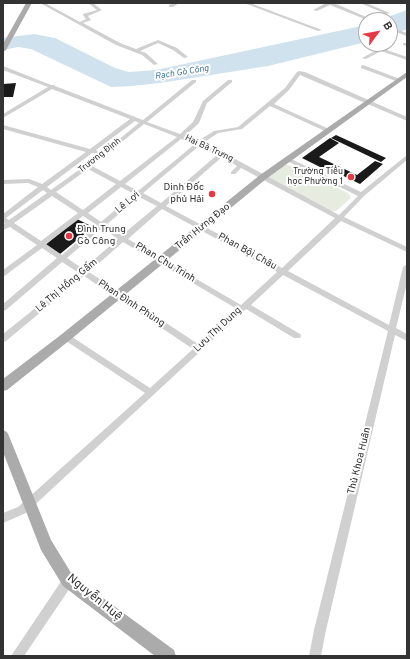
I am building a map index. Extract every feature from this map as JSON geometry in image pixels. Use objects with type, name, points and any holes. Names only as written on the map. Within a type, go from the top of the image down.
[{"type":"main road","points":[[3,50],[29,3]]},
{"type":"main road","name":"Trần Hưng Đạo","points":[[3,386],[202,228],[263,177],[407,74]]},
{"type":"main road","name":"Nguyễn Huệ","points":[[3,436],[46,545],[68,581],[168,656]]},
{"type":"street","points":[[42,3],[118,44],[144,54],[156,64]]},
{"type":"street","points":[[80,23],[89,20],[85,16],[99,10],[99,8],[90,3]]},
{"type":"street","points":[[171,6],[177,3]]},
{"type":"street","points":[[246,3],[320,30]]},
{"type":"street","points":[[315,10],[330,3],[358,14]]},
{"type":"street","points":[[362,3],[385,12]]},
{"type":"street","points":[[136,51],[158,41],[175,49],[186,57]]},
{"type":"street","points":[[364,58],[381,49],[407,59]]},
{"type":"street","points":[[363,67],[398,80]]},
{"type":"street","name":"Hai Bà Trưng","points":[[3,68],[199,143],[340,218],[407,250]]},
{"type":"street","name":"Lê Lợi","points":[[3,308],[199,143],[216,132],[240,128],[287,89],[296,75],[301,73],[367,102]]},
{"type":"street","points":[[3,274],[42,246],[196,123],[205,102],[230,80]]},
{"type":"street","name":"Trương Định","points":[[5,222],[52,192],[103,155],[194,81]]},
{"type":"street","points":[[3,116],[53,86]]},
{"type":"street","points":[[367,102],[406,118]]},
{"type":"street","points":[[270,104],[328,130]]},
{"type":"street","name":"Trương Định","points":[[5,222],[43,187],[135,118]]},
{"type":"street","points":[[3,127],[103,155]]},
{"type":"street","name":"Lê Thị Hồng Gấm","points":[[3,339],[83,273],[222,154]]},
{"type":"street","name":"Lưu Thị Dung","points":[[3,518],[22,510],[30,503],[340,218],[362,195],[407,157]]},
{"type":"street","points":[[287,159],[362,195]]},
{"type":"street","points":[[233,174],[241,165]]},
{"type":"street","name":"Phan Bội Châu","points":[[87,166],[407,338]]},
{"type":"street","name":"Phan Chu Trinh","points":[[3,182],[29,181],[43,187],[160,261],[296,336]]},
{"type":"street","name":"Phan Đình Phùng","points":[[5,222],[198,349]]},
{"type":"street","name":"Thủ Khoa Huân","points":[[315,656],[323,615],[407,267]]},
{"type":"street","points":[[66,337],[151,393]]},
{"type":"street","points":[[17,656],[68,581]]},
{"type":"shaded area","points":[[283,165],[289,165],[348,193],[351,198],[336,211],[327,211],[269,180],[268,176]]},
{"type":"water","points":[[407,10],[407,29],[398,33],[398,13]]},
{"type":"water","name":"Rạch Gò Công","points":[[358,27],[358,44],[268,66],[160,83],[111,87],[31,49],[18,47],[3,50],[3,38],[34,34],[55,38],[115,68],[129,72],[156,70]]},
{"type":"building","points":[[16,83],[13,97],[3,97],[3,84]]},
{"type":"building","points":[[336,135],[386,158],[381,162],[331,138]]},
{"type":"building","points":[[330,138],[339,143],[319,157],[357,175],[375,161],[383,164],[360,184],[302,158]]},
{"type":"building","name":"Đình Trung Gò Công","points":[[77,219],[93,227],[60,254],[44,246]]},
{"type":"place","name":"Trường Tiểu học Phường 1","points":[[351,177]]},
{"type":"place","name":"Dinh Đốc phủ Hải","points":[[212,194]]},
{"type":"place","name":"Đình Trung Gò Công","points":[[69,236]]}]
